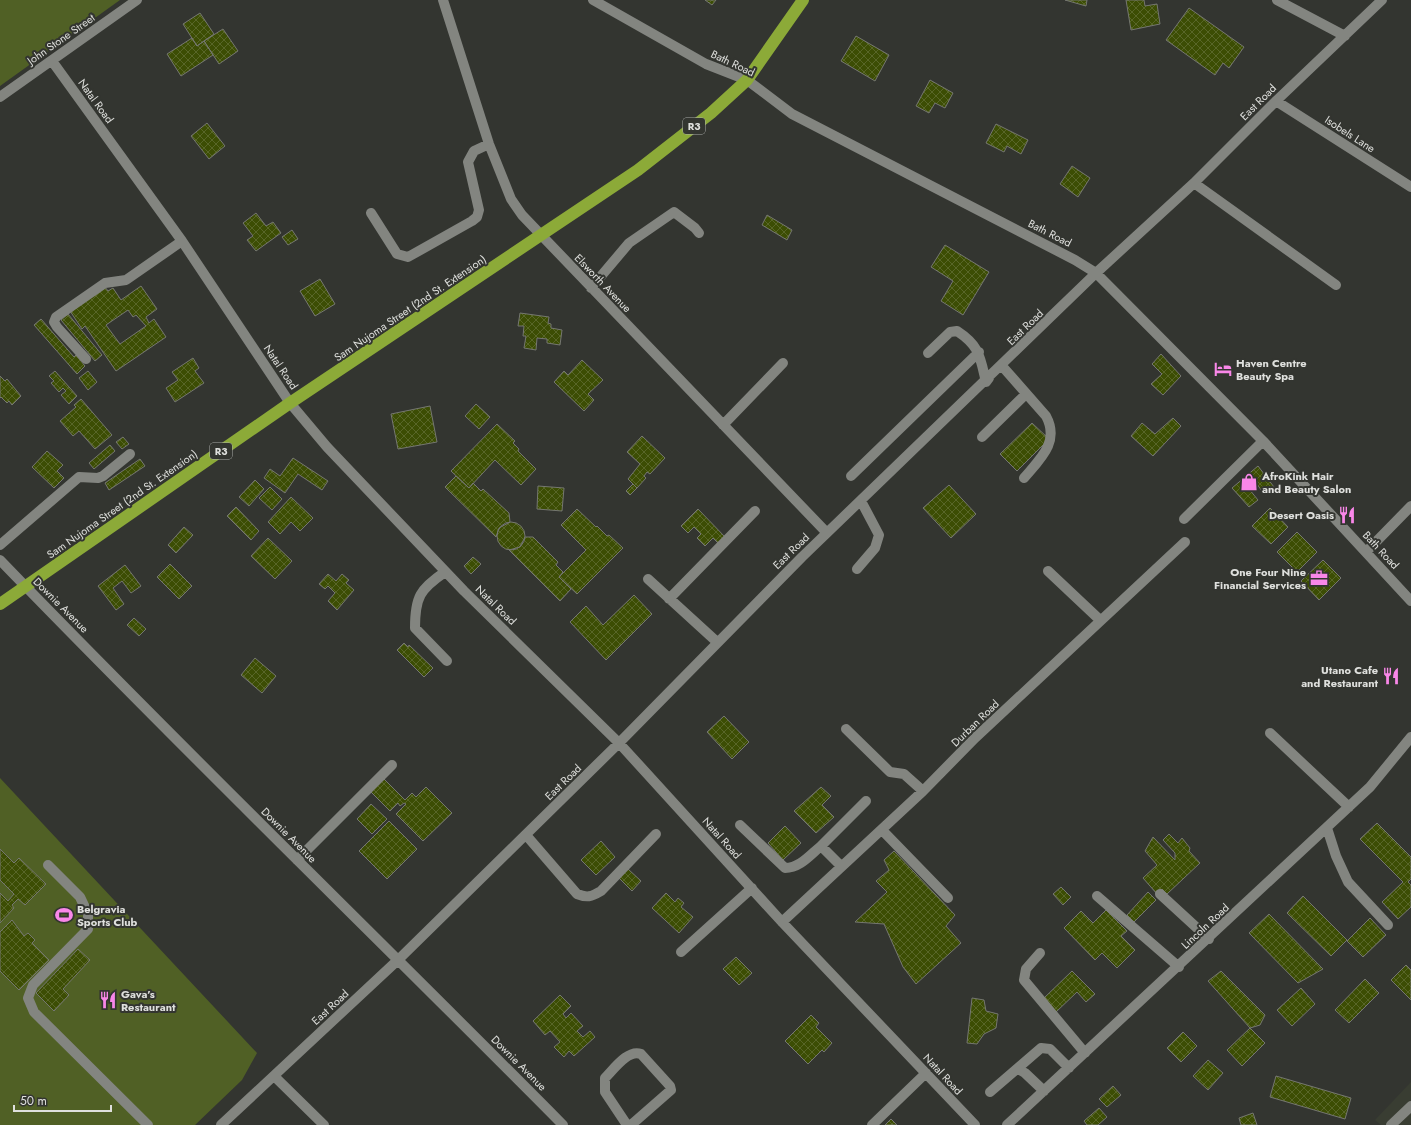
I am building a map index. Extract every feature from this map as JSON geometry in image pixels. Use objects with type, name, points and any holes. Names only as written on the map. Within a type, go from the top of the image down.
[{"type":"highway","name":"Sam Nujoma Street (2nd St. Extension)","points":[[0,604],[290,403],[541,236],[650,161],[711,113],[747,80],[803,0]]},
{"type":"street","name":"John Stone Street","points":[[0,97],[136,0]]},
{"type":"street","name":"Elsworth Avenue","points":[[443,0],[488,144],[511,199],[541,236],[827,533]]},
{"type":"street","name":"Bath Road","points":[[593,0],[706,64],[747,80],[792,114],[1075,260],[1096,273],[1263,441],[1411,601]]},
{"type":"street","points":[[1278,0],[1345,36]]},
{"type":"street","name":"East Road","points":[[221,1125],[399,959],[619,743],[717,642],[827,533],[986,382],[1096,273],[1194,182],[1382,0]]},
{"type":"street","name":"Natal Road","points":[[52,61],[182,241],[290,403],[326,447],[445,572],[619,743],[782,922],[975,1125]]},
{"type":"street","name":"Isobels Lane","points":[[1276,101],[1411,187]]},
{"type":"street","points":[[371,213],[397,254],[408,257],[472,221],[477,217],[479,210],[468,162],[474,151],[488,144]]},
{"type":"street","points":[[1194,182],[1336,285]]},
{"type":"street","points":[[591,288],[629,243],[674,212],[699,233]]},
{"type":"street","points":[[86,359],[57,327],[54,322],[56,317],[105,283],[126,280],[182,241]]},
{"type":"street","points":[[986,382],[1096,273]]},
{"type":"street","points":[[928,353],[950,332],[958,331],[970,340],[979,352],[986,382]]},
{"type":"street","points":[[851,476],[979,352]]},
{"type":"street","points":[[724,425],[783,362]]},
{"type":"street","points":[[1002,366],[1046,416],[1051,424],[1052,434],[1046,451],[1024,478]]},
{"type":"street","points":[[982,437],[1026,394]]},
{"type":"street","points":[[1184,519],[1263,441]]},
{"type":"street","points":[[0,545],[79,477],[98,478],[103,476],[130,454]]},
{"type":"street","points":[[857,569],[875,548],[879,535],[861,501]]},
{"type":"street","points":[[1366,552],[1411,506]]},
{"type":"street","points":[[669,599],[755,511]]},
{"type":"street","name":"Durban Road","points":[[782,922],[841,866],[882,830],[975,738],[1185,542]]},
{"type":"street","name":"Downie Avenue","points":[[0,560],[297,860],[399,959],[563,1125]]},
{"type":"street","points":[[1048,571],[1100,620]]},
{"type":"street","points":[[445,572],[423,589],[415,611],[416,628],[446,661]]},
{"type":"street","points":[[648,579],[717,642]]},
{"type":"street","points":[[846,730],[890,772],[904,774],[922,791]]},
{"type":"street","points":[[1270,733],[1349,807]]},
{"type":"street","name":"Lincoln Road","points":[[1007,1125],[1179,967],[1370,787],[1411,737]]},
{"type":"street","points":[[297,860],[392,765]]},
{"type":"street","points":[[740,825],[785,868],[791,868],[801,863],[821,846],[866,800]]},
{"type":"street","points":[[1327,828],[1336,856],[1348,882],[1388,925]]},
{"type":"street","points":[[882,830],[948,898]]},
{"type":"street","points":[[526,835],[577,894],[584,897],[591,897],[601,891],[656,834]]},
{"type":"street","points":[[821,846],[841,866]]},
{"type":"street","points":[[48,865],[80,897],[88,914],[88,928],[33,985],[28,998],[34,1012],[148,1125]]},
{"type":"street","points":[[681,952],[752,888]]},
{"type":"street","points":[[1160,894],[1209,939]]},
{"type":"street","points":[[1097,896],[1179,967]]},
{"type":"street","points":[[1040,953],[1026,969],[1024,980],[1086,1053]]},
{"type":"street","points":[[990,1092],[1041,1048],[1050,1049],[1069,1068]]},
{"type":"street","points":[[627,1125],[605,1092],[605,1078],[630,1054],[636,1052],[641,1054],[670,1086],[671,1090],[631,1125]]},
{"type":"street","points":[[1018,1069],[1025,1072],[1044,1091]]},
{"type":"street","points":[[872,1125],[926,1074]]},
{"type":"street","points":[[274,1076],[324,1125]]},
{"type":"street","points":[[1391,1125],[1411,1106]]},
{"type":"shaded area","points":[[1411,1082],[1411,1125],[1381,1125],[1375,1120]]},
{"type":"green space","points":[[0,0],[120,0],[0,86]]},
{"type":"green space","name":"Belgravia Sports Club","points":[[0,778],[257,1053],[242,1080],[195,1125],[0,1125]]},
{"type":"building","points":[[705,0],[716,0],[712,5]]},
{"type":"building","points":[[1065,0],[1087,0],[1086,6]]},
{"type":"building","points":[[1126,0],[1144,0],[1145,6],[1157,4],[1160,24],[1131,30]]},
{"type":"building","points":[[1189,8],[1244,47],[1229,68],[1223,63],[1215,75],[1166,40]]},
{"type":"building","points":[[200,13],[214,34],[197,46],[183,24]]},
{"type":"building","points":[[223,29],[238,51],[219,64],[204,41]]},
{"type":"building","points":[[856,36],[889,55],[875,81],[841,61]]},
{"type":"building","points":[[192,38],[197,46],[204,41],[213,55],[181,76],[167,54]]},
{"type":"building","points":[[930,80],[953,93],[945,108],[935,103],[929,113],[916,106]]},
{"type":"building","points":[[207,123],[225,146],[209,159],[191,136]]},
{"type":"building","points":[[996,124],[1028,140],[1021,154],[1007,146],[1004,152],[986,143]]},
{"type":"building","points":[[1072,166],[1090,178],[1078,197],[1060,184]]},
{"type":"building","points":[[256,213],[266,226],[273,222],[281,233],[256,251],[247,240],[253,236],[243,223]]},
{"type":"building","points":[[767,215],[792,230],[787,240],[762,225]]},
{"type":"building","points":[[292,230],[298,239],[288,245],[282,237]]},
{"type":"building","points":[[945,245],[989,272],[963,315],[941,301],[953,281],[931,267]]},
{"type":"building","points":[[320,279],[335,304],[315,316],[300,291]]},
{"type":"building","points":[[141,286],[157,309],[146,317],[149,323],[154,319],[166,337],[116,371],[85,326],[82,329],[70,311],[105,287],[108,291],[113,288],[121,300]],"holes":[[[128,310],[133,317],[136,315],[146,326],[120,344],[106,325]]]},
{"type":"building","points":[[520,313],[549,317],[548,323],[551,324],[551,328],[562,330],[560,345],[547,343],[547,339],[537,338],[536,350],[524,348],[526,336],[523,336],[524,326],[518,326]]},
{"type":"building","points":[[68,314],[102,355],[95,361],[61,320]]},
{"type":"building","points":[[41,319],[74,357],[76,355],[85,366],[77,374],[34,325]]},
{"type":"building","points":[[1161,354],[1181,376],[1163,395],[1151,384],[1162,374],[1152,364]]},
{"type":"building","points":[[193,358],[199,368],[195,371],[204,383],[175,402],[166,388],[178,380],[172,372]]},
{"type":"building","points":[[582,360],[603,380],[588,394],[594,400],[584,411],[554,382],[564,371],[568,375]]},
{"type":"building","points":[[55,371],[77,396],[69,404],[61,395],[66,391],[63,388],[59,392],[51,383],[54,381],[49,376]]},
{"type":"building","points":[[88,371],[97,382],[88,390],[79,378]]},
{"type":"building","points":[[0,376],[5,381],[7,379],[21,396],[12,405],[9,401],[7,403],[1,397],[0,398]]},
{"type":"building","points":[[81,399],[112,435],[95,449],[79,431],[73,436],[60,421],[76,407],[74,405]]},
{"type":"building","points":[[476,404],[490,417],[479,429],[465,416]]},
{"type":"building","points":[[430,406],[437,442],[398,449],[391,414]]},
{"type":"building","points":[[1173,418],[1181,426],[1153,456],[1131,436],[1142,423],[1155,434]]},
{"type":"building","points":[[1032,423],[1049,439],[1017,471],[1000,454]]},
{"type":"building","points":[[497,424],[515,441],[513,443],[519,449],[518,451],[536,469],[521,485],[495,460],[469,488],[451,471]]},
{"type":"building","points":[[642,436],[665,458],[650,474],[647,472],[644,476],[646,478],[637,488],[628,479],[640,464],[627,452]]},
{"type":"building","points":[[123,437],[129,444],[122,449],[116,442]]},
{"type":"building","points":[[110,445],[115,451],[94,469],[89,463]]},
{"type":"building","points":[[47,451],[63,465],[57,471],[64,478],[54,488],[32,467]]},
{"type":"building","points":[[293,458],[328,481],[322,490],[298,474],[285,493],[264,478],[270,469],[280,476]]},
{"type":"building","points":[[140,459],[145,466],[109,490],[105,483]]},
{"type":"building","points":[[1258,466],[1274,487],[1265,495],[1256,483],[1249,489],[1258,500],[1249,507],[1232,488]]},
{"type":"building","points":[[456,476],[469,488],[473,483],[481,491],[483,489],[509,513],[510,522],[499,528],[496,537],[445,487]]},
{"type":"building","points":[[255,480],[264,489],[249,506],[239,497]]},
{"type":"building","points":[[633,484],[637,488],[630,495],[626,491]]},
{"type":"building","points":[[949,485],[976,514],[951,538],[923,508]]},
{"type":"building","points":[[538,486],[564,488],[562,511],[537,509]]},
{"type":"building","points":[[270,487],[282,499],[272,510],[259,498]]},
{"type":"building","points":[[291,497],[313,518],[300,531],[291,522],[280,534],[268,522]]},
{"type":"building","points":[[236,507],[259,531],[251,540],[227,516]]},
{"type":"building","points":[[1270,508],[1288,527],[1271,544],[1252,526]]},
{"type":"building","points":[[577,509],[596,527],[597,526],[607,536],[609,535],[623,548],[577,594],[559,577],[586,550],[561,525]]},
{"type":"building","points":[[698,509],[726,538],[719,544],[713,538],[705,546],[697,538],[701,534],[694,527],[688,533],[681,526]]},
{"type":"building","points":[[511,522],[521,526],[525,536],[521,546],[511,550],[501,546],[497,536],[501,526]]},
{"type":"building","points":[[184,527],[193,535],[176,553],[168,545]]},
{"type":"building","points":[[1297,532],[1317,552],[1297,572],[1277,552]]},
{"type":"building","points":[[525,537],[533,537],[558,562],[556,565],[563,572],[559,577],[571,589],[560,601],[509,550],[520,547]]},
{"type":"building","points":[[268,538],[292,561],[275,579],[251,556]]},
{"type":"building","points":[[473,557],[481,564],[471,574],[464,566]]},
{"type":"building","points":[[1323,560],[1341,578],[1319,600],[1301,581]]},
{"type":"building","points":[[170,564],[192,586],[179,599],[157,577]]},
{"type":"building","points":[[125,565],[141,586],[131,593],[122,581],[113,588],[124,604],[116,610],[98,586]]},
{"type":"building","points":[[328,574],[336,581],[342,574],[349,580],[346,583],[354,590],[337,610],[328,601],[335,593],[328,586],[325,589],[319,584]]},
{"type":"building","points":[[634,595],[652,614],[606,660],[570,622],[586,606],[603,625]]},
{"type":"building","points":[[134,618],[146,629],[139,636],[127,625]]},
{"type":"building","points":[[404,643],[408,647],[409,645],[433,668],[424,677],[397,650]]},
{"type":"building","points":[[255,658],[276,676],[262,693],[241,675]]},
{"type":"building","points":[[724,716],[749,742],[732,759],[707,732]]},
{"type":"building","points":[[384,779],[405,800],[412,793],[416,797],[426,787],[452,813],[423,841],[396,814],[406,804],[404,803],[400,806],[398,803],[390,811],[371,792]]},
{"type":"building","points":[[821,787],[831,796],[822,805],[834,817],[816,833],[794,811]]},
{"type":"building","points":[[371,804],[387,819],[372,834],[357,819]]},
{"type":"building","points":[[389,821],[417,849],[387,879],[359,851]]},
{"type":"building","points":[[1377,823],[1411,857],[1411,879],[1408,882],[1411,885],[1411,907],[1398,919],[1382,902],[1403,882],[1360,839]]},
{"type":"building","points":[[785,826],[801,843],[783,860],[768,843]]},
{"type":"building","points":[[1169,834],[1178,843],[1182,838],[1190,848],[1189,851],[1200,863],[1167,894],[1162,889],[1157,894],[1143,878],[1157,865],[1145,851],[1153,837],[1175,860],[1175,853],[1163,840]]},
{"type":"building","points":[[601,841],[615,857],[596,875],[581,860]]},
{"type":"building","points":[[0,849],[14,863],[19,858],[46,884],[25,905],[18,899],[12,905],[14,908],[0,923],[0,893],[8,901],[14,894],[0,880]]},
{"type":"building","points":[[894,851],[955,915],[946,926],[961,943],[916,984],[903,967],[884,924],[855,922],[887,892],[876,881],[889,870],[884,860]]},
{"type":"building","points":[[628,869],[641,881],[632,891],[619,878]]},
{"type":"building","points":[[1061,887],[1071,897],[1063,905],[1053,894]]},
{"type":"building","points":[[1148,892],[1156,900],[1134,922],[1127,915]]},
{"type":"building","points":[[666,893],[675,902],[678,898],[684,903],[681,907],[693,917],[679,933],[652,908]]},
{"type":"building","points":[[1303,896],[1347,940],[1331,956],[1287,913]]},
{"type":"building","points":[[1106,910],[1127,931],[1121,936],[1135,950],[1117,968],[1102,953],[1095,960],[1064,928],[1081,911],[1093,923]]},
{"type":"building","points":[[1269,914],[1323,969],[1298,983],[1249,933]]},
{"type":"building","points":[[1370,918],[1386,935],[1363,957],[1347,941]]},
{"type":"building","points":[[12,920],[24,936],[28,933],[35,940],[32,943],[49,960],[19,990],[0,971],[0,932]]},
{"type":"building","points":[[78,949],[90,960],[63,989],[69,995],[54,1011],[36,993]]},
{"type":"building","points":[[736,957],[752,973],[739,985],[723,969]]},
{"type":"building","points":[[1406,965],[1411,970],[1411,1000],[1391,980]]},
{"type":"building","points":[[1072,971],[1095,994],[1086,1002],[1077,992],[1056,1012],[1043,999]]},
{"type":"building","points":[[1221,971],[1265,1015],[1260,1025],[1250,1028],[1208,981]]},
{"type":"building","points":[[1365,979],[1379,993],[1349,1023],[1335,1010]]},
{"type":"building","points":[[1301,988],[1315,1004],[1292,1026],[1277,1010]]},
{"type":"building","points":[[560,995],[571,1006],[563,1014],[566,1018],[571,1013],[583,1026],[577,1031],[583,1037],[590,1031],[595,1037],[574,1056],[569,1051],[564,1057],[554,1047],[560,1042],[550,1031],[545,1035],[533,1021]]},
{"type":"building","points":[[972,998],[984,1000],[986,1011],[998,1014],[996,1028],[984,1034],[977,1044],[967,1043]]},
{"type":"building","points":[[811,1015],[819,1023],[816,1027],[832,1043],[824,1052],[822,1050],[808,1064],[785,1041]]},
{"type":"building","points":[[1250,1028],[1265,1043],[1242,1066],[1227,1050]]},
{"type":"building","points":[[1183,1032],[1197,1046],[1181,1062],[1167,1048]]},
{"type":"building","points":[[1208,1060],[1223,1073],[1208,1090],[1193,1076]]},
{"type":"building","points":[[1276,1076],[1351,1098],[1345,1119],[1270,1097]]},
{"type":"building","points":[[1113,1086],[1121,1095],[1107,1107],[1099,1099]]},
{"type":"building","points":[[1099,1108],[1107,1117],[1098,1125],[1087,1125],[1084,1121]]},
{"type":"building","points":[[1253,1113],[1257,1125],[1241,1125],[1239,1118]]},
{"type":"building","points":[[891,1119],[897,1125],[885,1125]]},
{"type":"place","name":"Haven Centre Beauty Spa","points":[[1223,369]]},
{"type":"place","name":"AfroKink Hair and Beauty Salon","points":[[1249,482]]},
{"type":"place","name":"Desert Oasis","points":[[1347,515]]},
{"type":"place","name":"One Four Nine Financial Services","points":[[1319,578]]},
{"type":"place","name":"Utano Cafe and Restaurant","points":[[1391,676]]},
{"type":"place","name":"Belgravia Sports Club","points":[[64,915]]},
{"type":"place","name":"Gava’s Restaurant","points":[[108,1000]]}]
